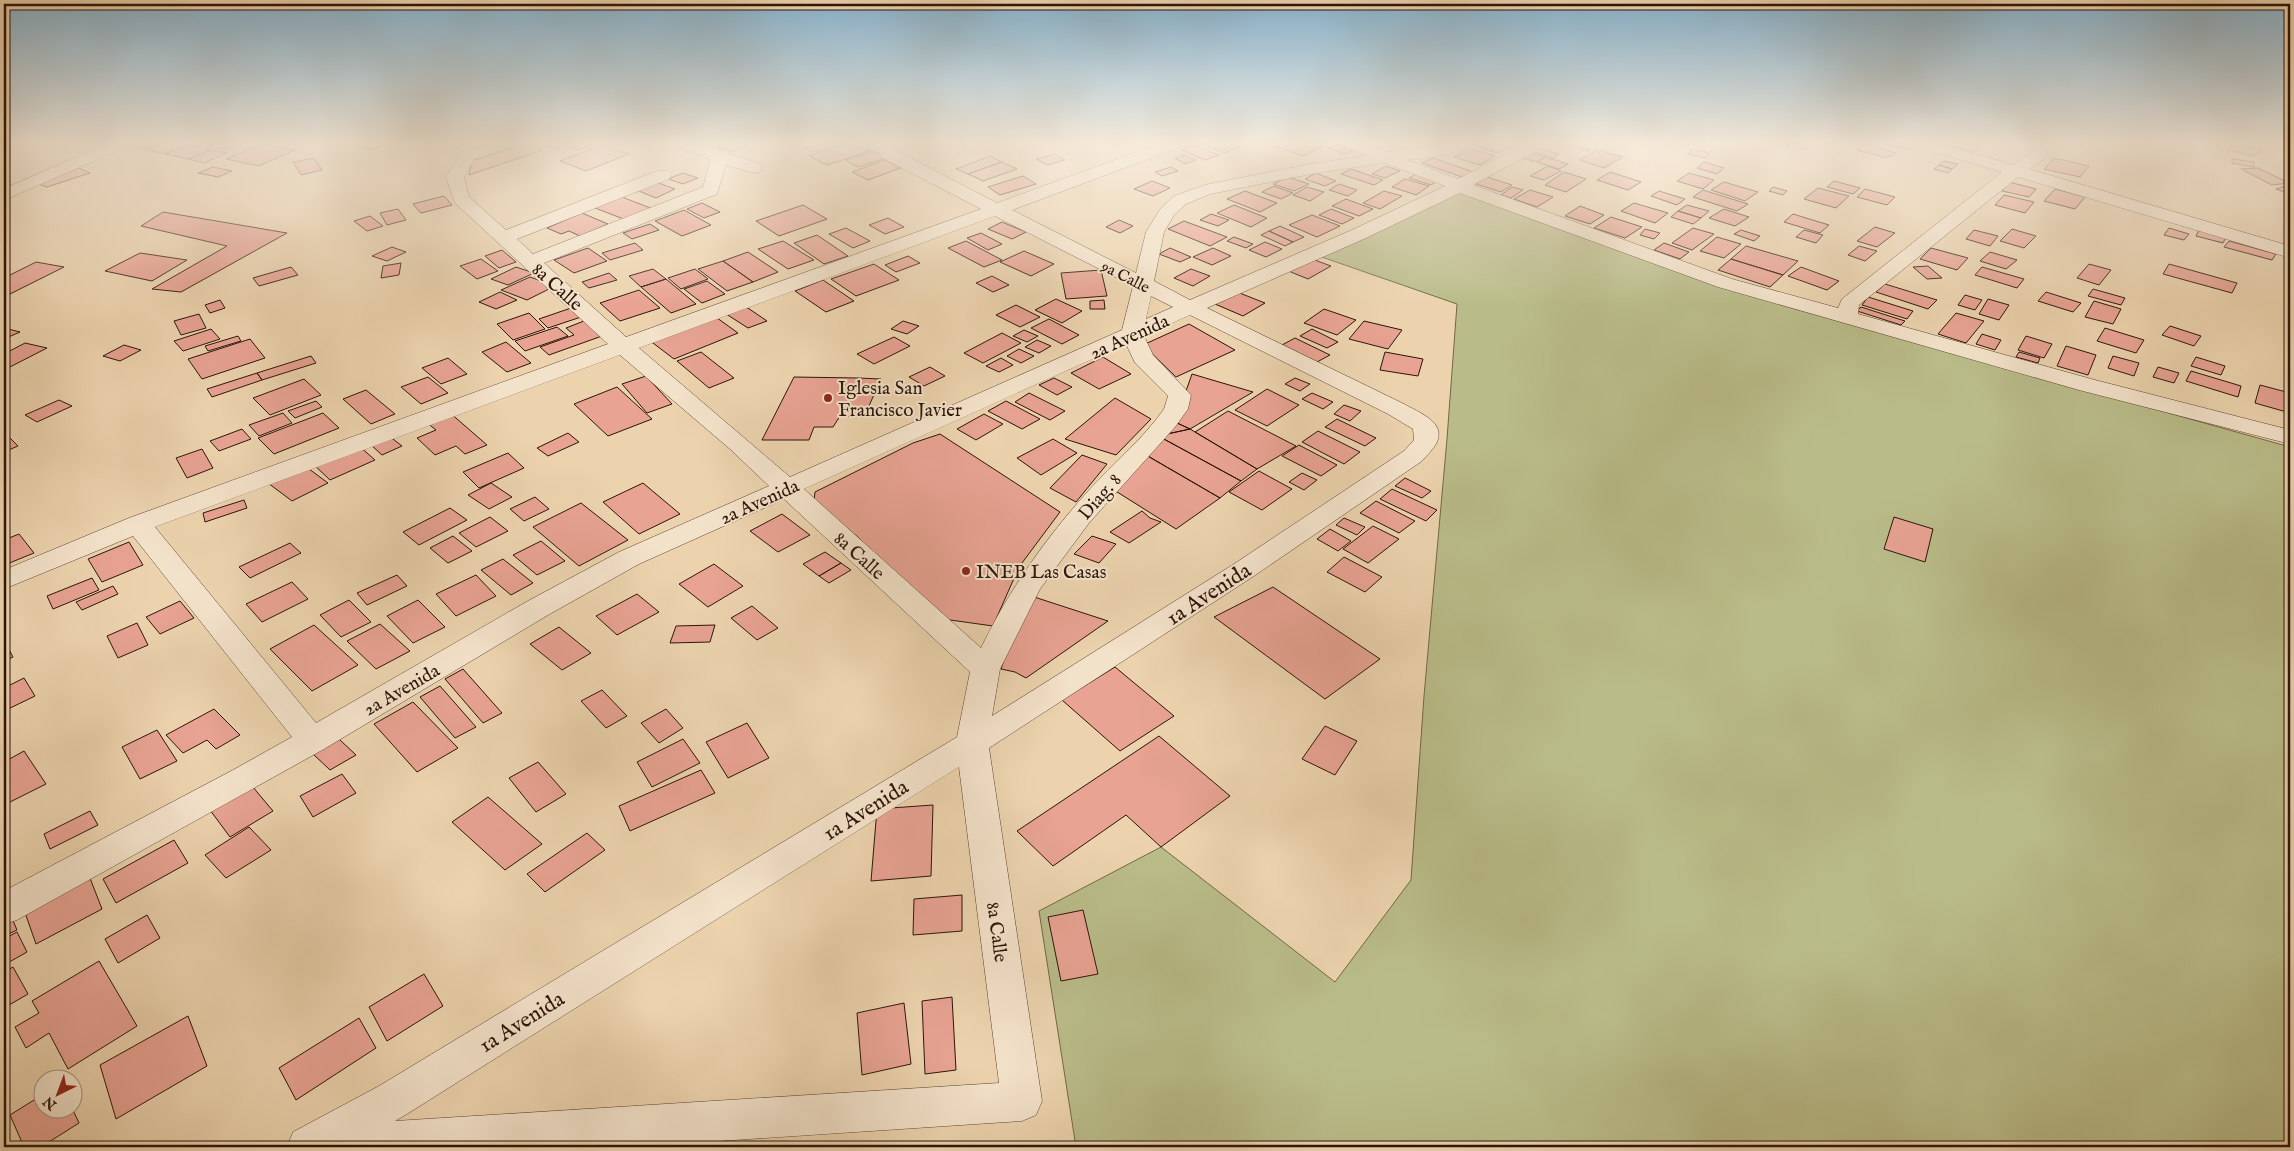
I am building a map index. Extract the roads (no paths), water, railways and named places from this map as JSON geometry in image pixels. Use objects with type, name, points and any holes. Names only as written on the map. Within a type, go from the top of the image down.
[{"type":"street","name":"8a Calle","points":[[316,1147],[1022,1101],[972,743],[985,669],[739,444],[622,345],[560,286],[503,238],[460,197]]},
{"type":"street","points":[[503,238],[608,197]]},
{"type":"street","points":[[530,262],[695,197]]},
{"type":"street","name":"9a Calle","points":[[975,197],[997,210],[1142,284],[1396,408],[1425,426],[1426,441],[1413,456]]},
{"type":"street","points":[[4,580],[138,524],[622,345],[1033,197]]},
{"type":"street","points":[[1132,334],[1155,232],[1166,212],[1180,200],[1188,197]]},
{"type":"street","name":"2a Avenida","points":[[4,910],[313,741],[538,608],[629,558],[1296,260],[1364,233],[1441,197]]},
{"type":"street","points":[[1488,197],[1725,283],[2087,385],[2290,437]]},
{"type":"street","points":[[1847,318],[1849,303],[1983,197]]},
{"type":"street","points":[[2102,197],[2290,252]]},
{"type":"street","name":"Diag. 8","points":[[985,669],[1032,580],[1047,559],[1097,498],[1167,422],[1176,409],[1180,395],[1143,358],[1132,334]]},
{"type":"street","name":"1a Avenida","points":[[308,1147],[393,1100],[972,743],[1170,619],[1413,456]]},
{"type":"street","points":[[138,524],[313,741]]},
{"type":"place","name":"Iglesia San Francisco Javier","points":[[828,398]]},
{"type":"place","name":"INEB Las Casas","points":[[966,571]]}]
